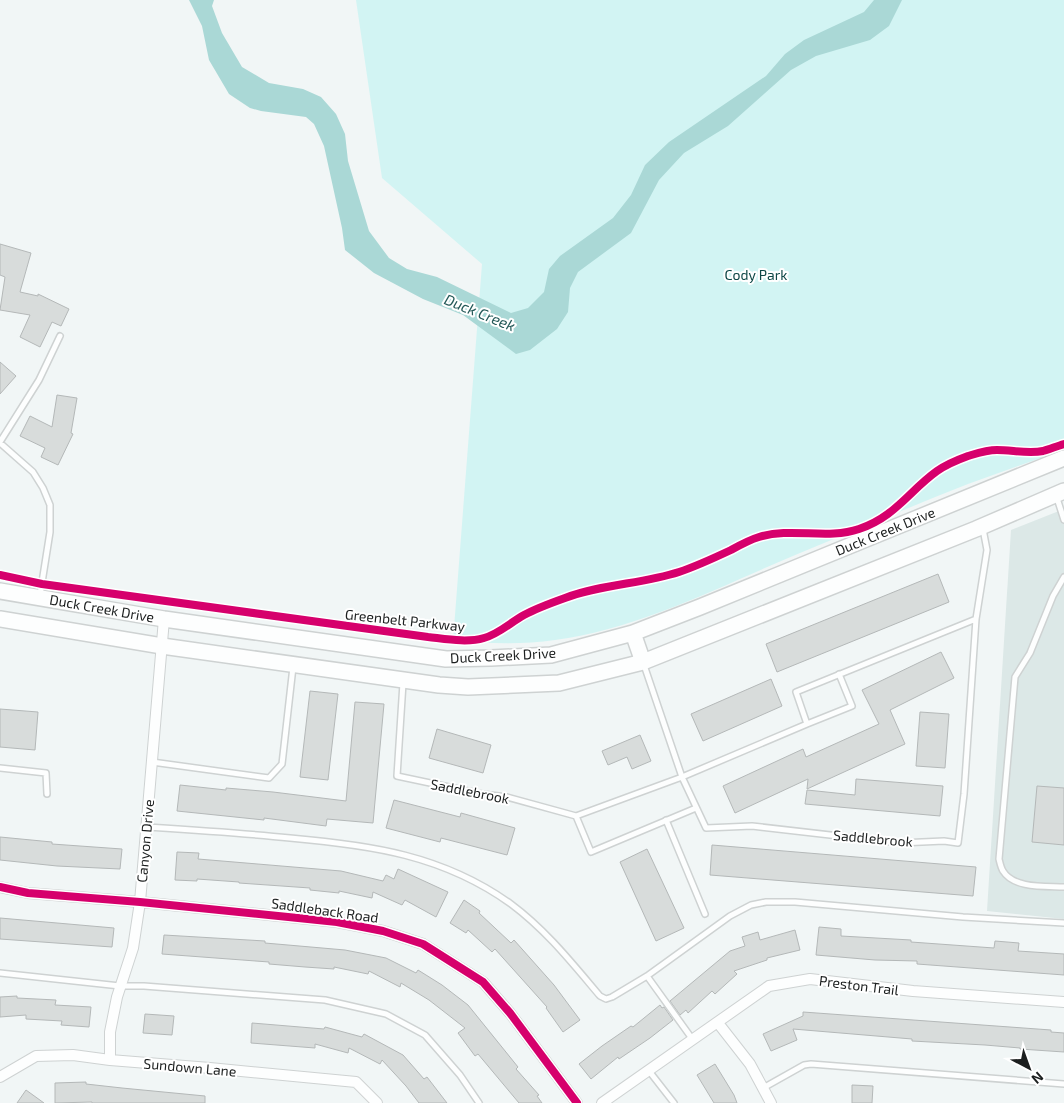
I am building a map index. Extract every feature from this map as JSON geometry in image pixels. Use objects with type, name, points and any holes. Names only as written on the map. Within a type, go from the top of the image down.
[{"type":"main road","name":"Duck Creek Drive","points":[[0,591],[164,619],[446,659],[552,654],[633,633],[1064,458]]},
{"type":"main road","name":"Duck Creek Drive","points":[[0,619],[162,646],[404,680],[468,687],[559,683],[643,662],[983,526],[1060,493]]},
{"type":"main road","points":[[633,633],[643,662]]},
{"type":"main road","points":[[404,680],[406,653]]},
{"type":"street","name":"Canyon Drive","points":[[110,1060],[110,1032],[120,986],[133,948],[140,902],[164,619]]},
{"type":"street","name":"Saddleback Road","points":[[0,887],[28,893],[140,902],[337,922],[384,931],[423,944],[483,982],[510,1013],[576,1103]]},
{"type":"street","name":"Preston Trail","points":[[602,1103],[769,986],[810,979],[913,991],[1064,1002]]},
{"type":"street","points":[[718,1023],[750,1064],[770,1103]]},
{"type":"street","name":"Sundown Lane","points":[[0,1077],[36,1056],[73,1055],[356,1082],[377,1103]]},
{"type":"lane","points":[[40,597],[50,532],[50,505],[44,488],[33,472],[0,442],[39,380],[60,336]]},
{"type":"lane","points":[[1060,493],[1064,520]]},
{"type":"lane","name":"Saddlebrook","points":[[643,662],[682,777],[706,828],[752,826],[900,843],[944,841],[958,843],[964,794],[976,619],[987,550],[983,526]]},
{"type":"lane","points":[[1064,577],[1053,596],[1030,653],[1015,677],[999,859],[1003,870],[1008,876],[1022,883],[1064,887]]},
{"type":"lane","points":[[808,724],[796,692],[976,619]]},
{"type":"lane","points":[[152,762],[269,778],[282,764],[294,664]]},
{"type":"lane","points":[[696,808],[591,852],[576,816],[682,777],[852,706],[840,674]]},
{"type":"lane","name":"Saddlebrook","points":[[404,680],[397,776],[507,797],[576,816]]},
{"type":"lane","points":[[0,768],[46,774],[46,794]]},
{"type":"lane","points":[[666,820],[705,914]]},
{"type":"lane","points":[[147,827],[350,843],[404,854],[440,866],[479,883],[511,904],[556,944],[600,996],[606,999],[612,998],[647,976],[730,916],[751,905],[766,902],[795,902],[963,917],[1064,923]]},
{"type":"lane","points":[[0,973],[120,986],[144,986],[325,1000],[386,1014],[425,1035],[460,1075],[479,1103]]},
{"type":"lane","points":[[647,976],[693,1040]]},
{"type":"lane","points":[[763,1088],[804,1065],[810,1064],[1064,1084]]},
{"type":"lane","points":[[649,1071],[674,1103]]},
{"type":"shaded area","points":[[1064,509],[1064,919],[987,911],[1011,530]]},
{"type":"green space","name":"Cody Park","points":[[356,0],[1064,0],[1064,450],[968,484],[711,592],[618,626],[542,642],[453,641],[482,264],[382,178]]},
{"type":"water","name":"Duck Creek","points":[[189,0],[214,0],[212,6],[222,33],[242,67],[269,83],[303,89],[321,97],[336,114],[345,134],[348,161],[369,231],[389,258],[407,269],[437,277],[511,313],[528,308],[544,292],[549,269],[560,256],[613,218],[631,195],[645,165],[669,142],[766,76],[785,54],[804,40],[864,12],[874,0],[902,0],[889,26],[870,40],[816,56],[791,70],[728,126],[684,153],[659,180],[631,233],[578,272],[570,288],[568,312],[557,329],[530,350],[516,354],[463,315],[423,299],[374,273],[345,250],[324,146],[314,124],[306,117],[250,108],[229,94],[209,60],[202,26]]},
{"type":"building","points":[[0,244],[31,253],[20,292],[38,296],[38,294],[69,309],[61,326],[52,322],[40,347],[20,337],[30,315],[0,310],[5,277],[0,275]]},
{"type":"building","points":[[0,362],[16,376],[0,394]]},
{"type":"building","points":[[57,395],[77,398],[71,433],[73,434],[58,465],[41,457],[45,448],[20,436],[30,416],[52,427]]},
{"type":"building","points":[[938,574],[949,602],[777,672],[766,644]]},
{"type":"building","points":[[941,652],[954,678],[890,710],[905,744],[807,789],[808,779],[735,813],[723,786],[803,749],[806,757],[879,724],[862,690]]},
{"type":"building","points":[[771,679],[782,706],[703,741],[691,714]]},
{"type":"building","points":[[310,691],[338,694],[328,780],[300,777]]},
{"type":"building","points":[[355,702],[384,704],[373,823],[327,819],[326,826],[264,818],[264,820],[177,811],[180,785],[226,790],[226,788],[273,792],[346,801]]},
{"type":"building","points":[[0,709],[38,712],[35,750],[0,747]]},
{"type":"building","points":[[920,712],[949,714],[945,768],[916,766]]},
{"type":"building","points":[[437,729],[491,745],[483,773],[429,758]]},
{"type":"building","points":[[640,735],[651,761],[632,769],[627,757],[608,765],[602,751]]},
{"type":"building","points":[[856,779],[943,786],[940,816],[805,804],[807,790],[855,795]]},
{"type":"building","points":[[1037,786],[1064,788],[1064,845],[1032,842]]},
{"type":"building","points":[[394,800],[460,817],[461,813],[515,828],[507,855],[441,838],[440,842],[386,828]]},
{"type":"building","points":[[0,837],[52,842],[52,844],[122,849],[120,869],[57,866],[0,860]]},
{"type":"building","points":[[712,845],[976,867],[973,896],[710,875]]},
{"type":"building","points":[[647,849],[684,928],[656,941],[620,862]]},
{"type":"building","points":[[177,852],[199,853],[198,859],[341,871],[383,881],[386,875],[394,879],[398,869],[448,892],[436,917],[405,900],[402,905],[373,892],[372,898],[339,891],[339,893],[310,890],[310,888],[197,879],[197,881],[175,880]]},
{"type":"building","points":[[464,900],[480,911],[479,913],[511,943],[514,940],[554,985],[580,1020],[563,1032],[547,1007],[495,949],[492,952],[468,930],[466,933],[450,923]]},
{"type":"building","points":[[0,918],[114,928],[112,947],[0,939]]},
{"type":"building","points":[[819,927],[841,929],[841,936],[911,940],[911,942],[994,948],[995,941],[1019,943],[1018,951],[1064,954],[1064,975],[917,964],[917,961],[816,955]]},
{"type":"building","points":[[795,930],[800,950],[767,958],[767,960],[734,971],[737,974],[715,994],[712,991],[688,1013],[686,1010],[680,1015],[670,1001],[730,951],[745,946],[742,937],[758,932],[760,940]]},
{"type":"building","points":[[164,935],[265,941],[265,943],[345,950],[386,958],[416,973],[418,970],[468,1005],[518,1067],[516,1069],[539,1095],[537,1096],[542,1103],[519,1103],[478,1054],[475,1056],[458,1033],[465,1028],[429,1000],[401,983],[400,987],[369,971],[368,974],[334,967],[334,969],[305,967],[269,964],[269,962],[162,954]]},
{"type":"building","points":[[17,996],[17,998],[56,1000],[55,1005],[91,1007],[89,1027],[61,1025],[62,1021],[26,1019],[26,1015],[0,1017],[0,997]]},
{"type":"building","points":[[660,1005],[662,1008],[664,1007],[673,1020],[619,1059],[618,1057],[591,1079],[579,1064],[631,1026],[633,1027]]},
{"type":"building","points":[[803,1012],[1051,1030],[1051,1032],[1064,1033],[1064,1052],[912,1041],[912,1039],[793,1029],[797,1040],[771,1051],[763,1034],[803,1016]]},
{"type":"building","points":[[145,1014],[174,1016],[172,1035],[143,1033]]},
{"type":"building","points":[[252,1023],[324,1029],[325,1027],[362,1037],[364,1034],[403,1055],[424,1079],[427,1077],[447,1103],[419,1103],[382,1060],[380,1064],[349,1048],[348,1053],[315,1044],[315,1048],[251,1043]]},
{"type":"building","points":[[715,1064],[737,1103],[714,1103],[697,1075]]},
{"type":"building","points":[[86,1082],[86,1084],[205,1096],[205,1103],[55,1103],[55,1083]]},
{"type":"building","points":[[852,1085],[873,1086],[872,1103],[852,1103]]},
{"type":"building","points":[[26,1090],[44,1103],[17,1103]]},
{"type":"cycle path","name":"Greenbelt Parkway","points":[[0,575],[42,584],[428,637],[471,640],[495,634],[524,615],[579,593],[679,572],[759,537],[784,533],[835,533],[859,529],[872,524],[892,511],[937,471],[952,462],[968,456],[993,450],[1037,452],[1064,444]]},
{"type":"cycle path","points":[[0,887],[28,893],[140,902],[337,922],[383,931],[423,944],[483,982],[510,1013],[577,1103]]}]
